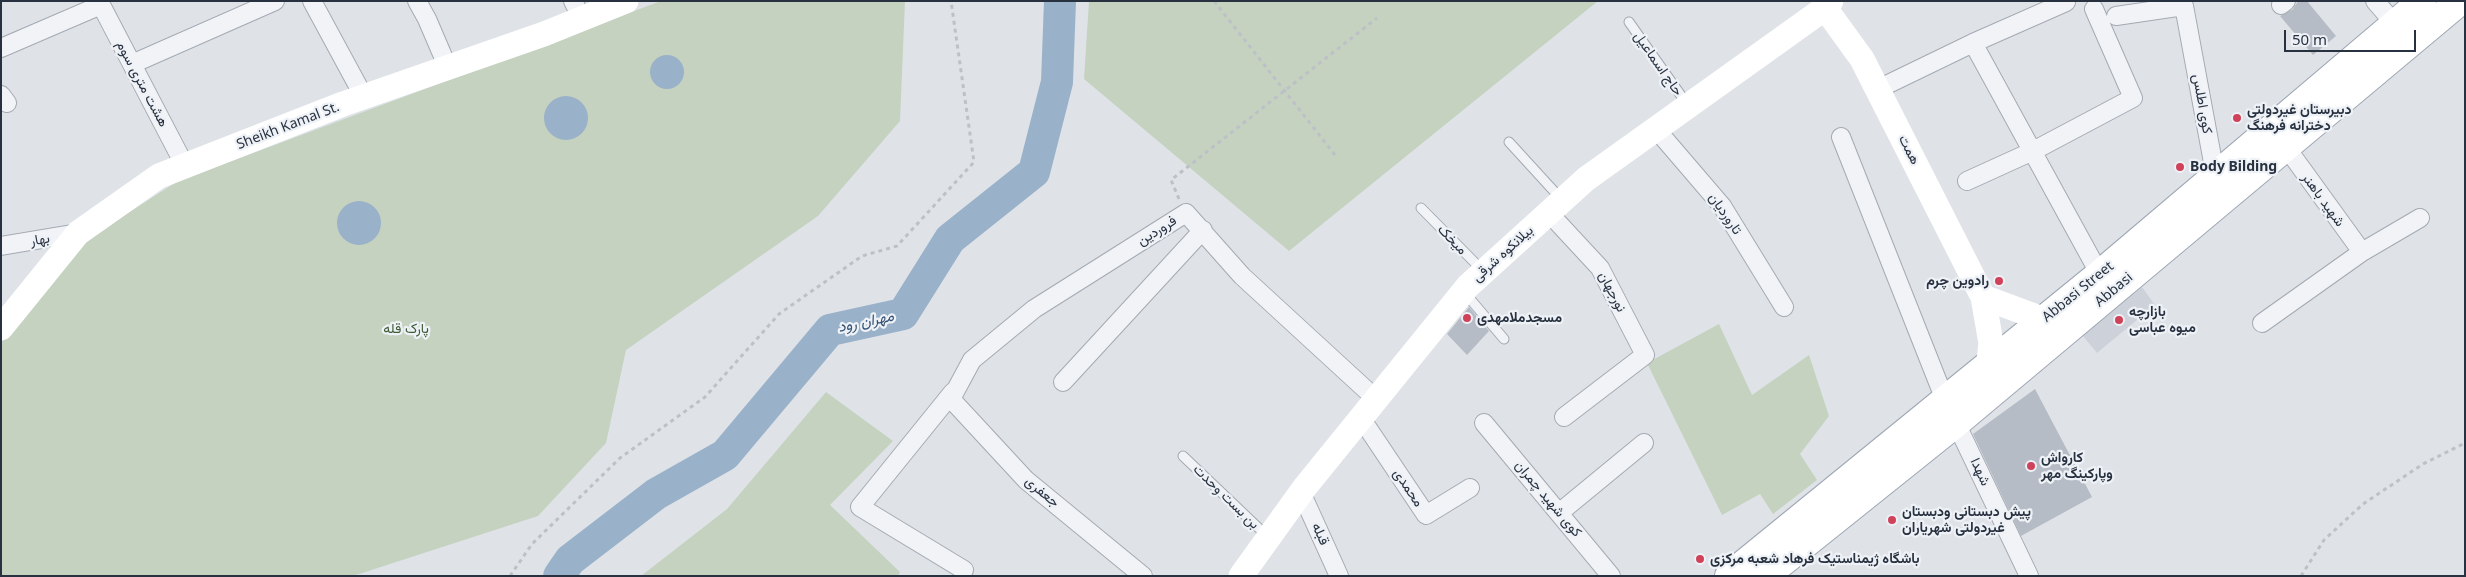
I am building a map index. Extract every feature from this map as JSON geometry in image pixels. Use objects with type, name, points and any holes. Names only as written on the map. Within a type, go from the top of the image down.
[{"type":"main road","name":"Abbasi Street","points":[[1729,576],[1950,412],[1988,366],[2043,320],[2106,284],[2215,174],[2403,33],[2422,1]]},
{"type":"main road","name":"Abbasi","points":[[1765,576],[1950,412],[1985,398],[2068,328],[2106,284],[2220,202],[2286,147],[2403,33],[2460,1]]},
{"type":"street","points":[[132,64],[275,1]]},
{"type":"street","points":[[312,1],[364,97]]},
{"type":"street","points":[[417,1],[428,19],[448,68]]},
{"type":"street","name":"Sheikh Kamal St.","points":[[1,328],[78,233],[159,176],[364,97],[448,68],[578,10],[626,1]]},
{"type":"street","points":[[2375,1],[2403,33]]},
{"type":"street","points":[[1878,89],[1973,43],[2066,2]]},
{"type":"street","points":[[1,48],[100,3]]},
{"type":"street","name":"هشت متری سوم","points":[[100,3],[185,166]]},
{"type":"street","name":"همت","points":[[1828,5],[1862,59],[1878,89],[1983,297],[1991,343],[1985,398]]},
{"type":"street","name":"بیلانکوه شرقی","points":[[1240,576],[1301,492],[1464,291],[1586,178],[1828,5]]},
{"type":"street","name":"کوی اطلس","points":[[2116,16],[2184,6],[2220,202]]},
{"type":"street","points":[[1967,181],[2032,151],[2133,98],[2094,9]]},
{"type":"street","points":[[1973,43],[2106,284]]},
{"type":"street","name":"تاروردیان","points":[[1656,129],[1722,206],[1784,308]]},
{"type":"street","name":"شهدا","points":[[1841,137],[1950,412],[2029,576]]},
{"type":"street","name":"شهید باهنر","points":[[2286,147],[2362,252]]},
{"type":"street","name":"نورجهان","points":[[1555,207],[1600,268],[1645,356],[1564,417]]},
{"type":"street","name":"فروردین","points":[[964,570],[860,507],[952,396],[972,360],[1034,309],[1186,213],[1242,276],[1368,408]]},
{"type":"street","points":[[2262,323],[2362,252],[2420,218]]},
{"type":"street","points":[[1062,382],[1203,230]]},
{"type":"street","name":"بهار","points":[[1,246],[78,233]]},
{"type":"street","points":[[1983,297],[2068,328]]},
{"type":"street","name":"جعفری","points":[[952,396],[1026,480],[1142,576]]},
{"type":"street","name":"محمدی","points":[[1368,408],[1426,515],[1470,488]]},
{"type":"street","name":"کوی شهید چمران","points":[[1484,423],[1611,576]]},
{"type":"street","points":[[1559,513],[1644,442]]},
{"type":"street","name":"قبله","points":[[1301,492],[1339,576]]},
{"type":"lane","name":"حاج اسماعیل","points":[[1629,22],[1688,106]]},
{"type":"lane","points":[[1509,142],[1555,207]]},
{"type":"lane","name":"میخک","points":[[1421,208],[1484,272]]},
{"type":"lane","points":[[1464,291],[1504,339]]},
{"type":"lane","name":"بن بست وحدت","points":[[1183,456],[1268,537]]},
{"type":"path","points":[[510,576],[532,544],[620,458],[705,397],[779,314],[862,256],[897,246],[974,162],[951,1]]},
{"type":"path","points":[[1214,1],[1335,156]]},
{"type":"path","points":[[1186,213],[1171,180],[1283,90],[1377,18]]},
{"type":"path","points":[[2301,576],[2324,540],[2363,504],[2423,464],[2465,442]]},
{"type":"shaded area","name":"بازارچه میوه عباسی","points":[[2142,287],[2155,305],[2097,353],[2082,335]]},
{"type":"green space","name":"پارک قله","points":[[661,1],[905,1],[900,121],[818,216],[626,350],[606,443],[538,516],[353,576],[1,576],[1,343],[87,239],[178,181]]},
{"type":"green space","points":[[1089,1],[1598,1],[1289,251],[1084,79]]},
{"type":"green space","points":[[1719,324],[1752,395],[1809,355],[1829,416],[1800,454],[1817,480],[1773,514],[1760,494],[1722,515],[1647,363]]},
{"type":"green space","points":[[826,392],[893,441],[830,505],[900,572],[898,576],[641,576],[727,509]]},
{"type":"water","points":[[667,55],[674,56],[679,60],[683,65],[683,79],[679,84],[674,88],[667,89],[660,88],[655,84],[651,79],[650,72],[651,65],[655,60],[660,56]]},
{"type":"water","points":[[570,96],[582,102],[587,109],[587,127],[582,134],[575,139],[562,140],[554,137],[547,130],[544,114],[547,106],[554,99]]},
{"type":"water","points":[[363,201],[375,207],[380,214],[380,232],[375,239],[368,244],[355,245],[347,242],[340,235],[337,219],[340,211],[347,204]]},
{"type":"building","points":[[2298,1],[2307,1],[2336,36],[2313,55],[2280,16],[2293,9]]},
{"type":"building","name":"مسجدملامهدی","points":[[1469,307],[1489,331],[1467,355],[1447,334]]},
{"type":"building","name":"کارواش وپارکینگ مهر","points":[[2035,389],[2092,497],[2021,536],[1973,434]]},
{"type":"waterway","name":"مهران رود","points":[[559,576],[570,560],[656,494],[725,455],[830,330],[903,314],[950,239],[1034,172],[1057,82],[1060,1]]},
{"type":"place","name":"دبیرستان غیردولتی دخترانه فرهنگ","points":[[2237,118]]},
{"type":"place","name":"Body Bilding","points":[[2180,167]]},
{"type":"place","name":"رادوین چرم","points":[[1999,281]]},
{"type":"place","name":"مسجدملامهدی","points":[[1467,318]]},
{"type":"place","name":"بازارچه میوه عباسی","points":[[2119,320]]},
{"type":"place","name":"کارواش وپارکینگ مهر","points":[[2031,466]]},
{"type":"place","name":"پیش دبستانی ودبستان غیردولتی شهریاران","points":[[1892,520]]},
{"type":"place","name":"باشگاه ژیمناستیک فرهاد شعبه مرکزی","points":[[1700,559]]}]
